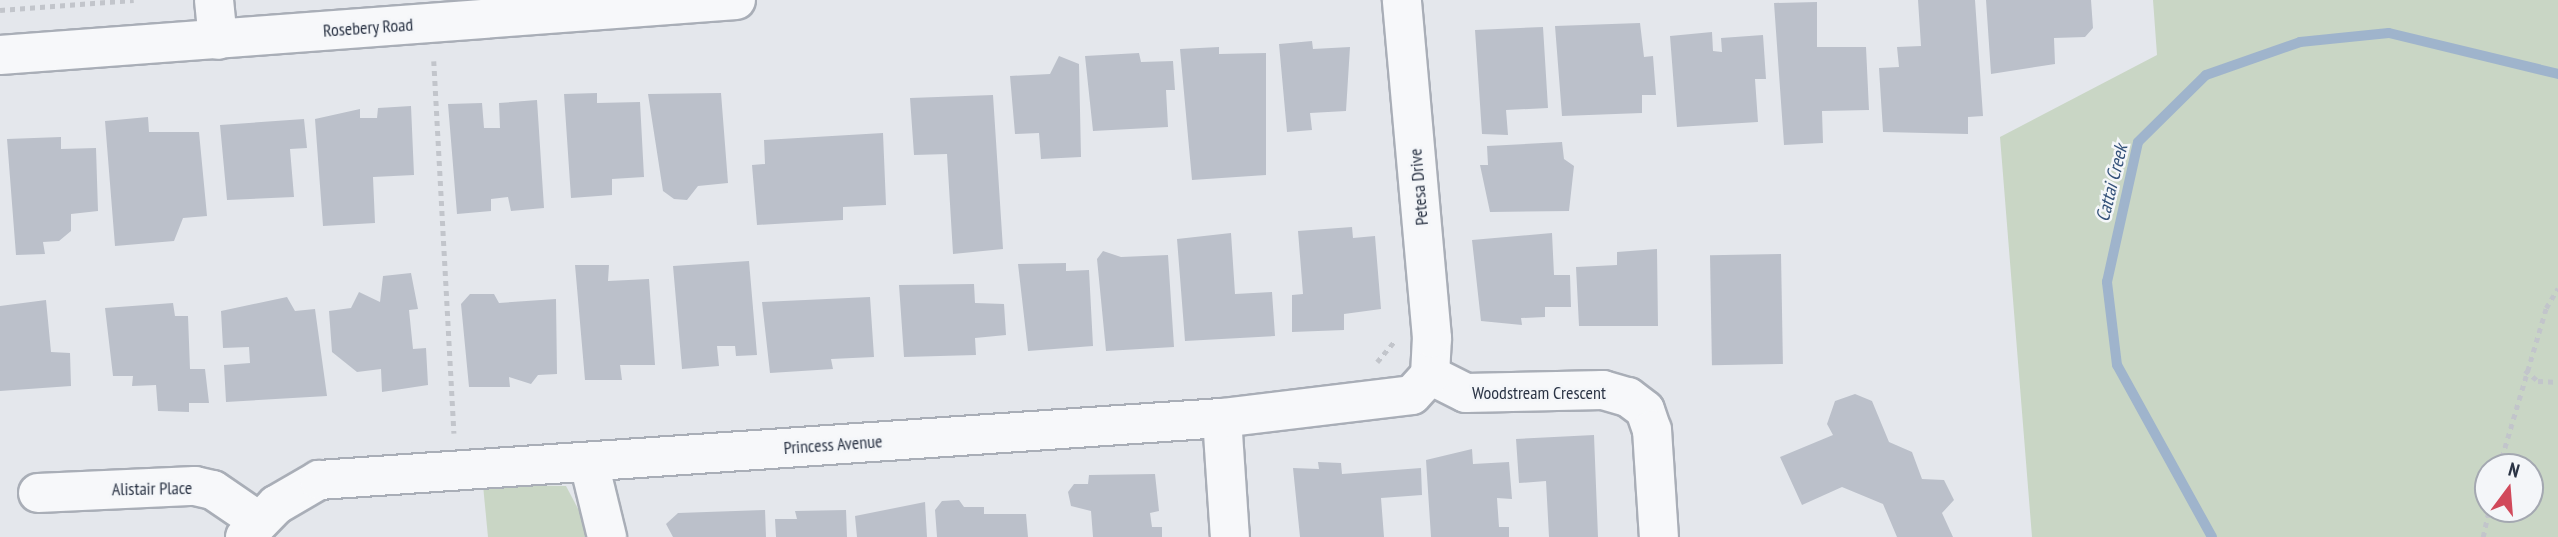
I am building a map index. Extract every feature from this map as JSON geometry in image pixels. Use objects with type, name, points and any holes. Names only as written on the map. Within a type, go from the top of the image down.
[{"type":"street","points":[[214,0],[218,40]]},
{"type":"street","name":"Rosebery Road","points":[[0,55],[218,40],[669,2],[736,0]]},
{"type":"street","name":"Petesa Drive","points":[[1402,0],[1433,338],[1430,375]]},
{"type":"street","name":"Princess Avenue","points":[[251,529],[319,480],[454,451],[589,463],[1222,418],[1402,398],[1430,375]]},
{"type":"street","name":"Woodstream Crescent","points":[[1430,375],[1466,393],[1603,390],[1628,397],[1645,410],[1652,430],[1659,537]]},
{"type":"street","points":[[1222,418],[1230,537]]},
{"type":"street","points":[[589,463],[607,537]]},
{"type":"street","name":"Alistair Place","points":[[38,492],[195,486],[214,490],[251,529]]},
{"type":"path","points":[[0,9],[134,0]]},
{"type":"path","points":[[432,23],[454,451]]},
{"type":"path","points":[[2503,453],[2525,370],[2558,288]]},
{"type":"path","points":[[1368,368],[1387,351],[1398,327]]},
{"type":"path","points":[[2525,370],[2538,381],[2558,382]]},
{"type":"path","points":[[454,451],[468,432]]},
{"type":"path","points":[[441,434],[454,451]]},
{"type":"green space","points":[[2153,0],[2558,0],[2558,537],[2032,537],[2000,137],[2157,55]]},
{"type":"green space","points":[[483,485],[566,486],[593,537],[488,537]]},
{"type":"building","points":[[1918,0],[1975,0],[1983,116],[1968,117],[1968,134],[1883,132],[1879,68],[1899,67],[1897,47],[1921,46]]},
{"type":"building","points":[[1986,0],[2091,0],[2093,28],[2085,37],[2054,38],[2055,64],[1991,74]]},
{"type":"building","points":[[1817,2],[1817,47],[1866,47],[1869,110],[1822,111],[1823,143],[1784,145],[1774,3]]},
{"type":"building","points":[[1640,23],[1644,57],[1653,56],[1656,95],[1642,95],[1642,113],[1562,116],[1555,26]]},
{"type":"building","points":[[1543,27],[1548,108],[1506,110],[1508,135],[1482,134],[1475,30]]},
{"type":"building","points":[[1712,32],[1713,51],[1722,52],[1721,38],[1763,35],[1766,79],[1755,79],[1758,122],[1677,127],[1670,36]]},
{"type":"building","points":[[1312,41],[1313,49],[1350,47],[1346,111],[1310,113],[1312,130],[1287,132],[1279,44]]},
{"type":"building","points":[[1219,47],[1219,54],[1266,53],[1266,175],[1192,180],[1180,49]]},
{"type":"building","points":[[1139,53],[1141,62],[1173,61],[1175,90],[1166,90],[1168,127],[1093,131],[1085,56]]},
{"type":"building","points":[[1059,56],[1079,64],[1081,157],[1041,159],[1039,133],[1015,134],[1010,76],[1050,74]]},
{"type":"building","points":[[597,93],[597,103],[640,102],[644,177],[612,179],[612,195],[571,198],[564,94]]},
{"type":"building","points":[[721,93],[728,183],[698,186],[687,200],[674,199],[663,191],[648,94]]},
{"type":"building","points":[[993,95],[1003,249],[953,254],[947,154],[914,155],[910,98]]},
{"type":"building","points":[[537,100],[544,208],[511,211],[508,197],[491,199],[491,211],[457,214],[448,104],[482,103],[484,128],[500,128],[499,103]]},
{"type":"building","points":[[411,106],[414,175],[373,177],[375,223],[323,226],[315,119],[360,109],[360,118],[377,118],[378,108]]},
{"type":"building","points":[[148,117],[149,132],[199,132],[207,216],[183,218],[174,241],[115,246],[105,121]]},
{"type":"building","points":[[304,119],[307,148],[290,149],[294,197],[227,200],[220,125]]},
{"type":"building","points":[[883,133],[886,205],[843,207],[843,220],[757,225],[752,165],[765,164],[764,140]]},
{"type":"building","points":[[61,137],[61,149],[96,148],[98,211],[71,214],[71,231],[59,241],[43,242],[45,254],[16,255],[7,139]]},
{"type":"building","points":[[1562,142],[1564,159],[1574,166],[1569,211],[1490,212],[1480,165],[1488,165],[1487,146]]},
{"type":"building","points":[[1352,227],[1353,238],[1375,236],[1381,309],[1344,314],[1344,330],[1292,332],[1292,295],[1303,294],[1298,231]]},
{"type":"building","points":[[1231,233],[1235,294],[1272,292],[1275,336],[1185,341],[1177,239]]},
{"type":"building","points":[[1552,233],[1554,275],[1570,275],[1571,307],[1545,307],[1545,317],[1521,318],[1522,325],[1481,321],[1472,240]]},
{"type":"building","points":[[1657,249],[1658,326],[1579,326],[1576,267],[1617,265],[1617,252]]},
{"type":"building","points":[[1103,251],[1121,257],[1168,255],[1174,347],[1106,351],[1097,259]]},
{"type":"building","points":[[1781,254],[1783,364],[1712,365],[1710,255]]},
{"type":"building","points":[[749,261],[757,355],[736,356],[735,346],[717,346],[719,366],[682,369],[673,266]]},
{"type":"building","points":[[1066,263],[1066,271],[1089,270],[1093,346],[1028,351],[1018,264]]},
{"type":"building","points":[[575,265],[609,265],[608,281],[649,279],[655,365],[620,365],[622,380],[585,380]]},
{"type":"building","points":[[411,273],[418,309],[409,310],[413,349],[426,348],[428,385],[382,392],[381,369],[357,372],[332,352],[329,311],[351,308],[359,292],[380,302],[383,276]]},
{"type":"building","points":[[974,284],[975,303],[1004,304],[1006,335],[975,338],[976,355],[904,357],[899,285]]},
{"type":"building","points":[[470,294],[494,294],[499,303],[556,299],[557,374],[538,375],[531,384],[509,377],[510,387],[469,387],[461,304]]},
{"type":"building","points":[[287,297],[295,311],[315,309],[327,396],[226,402],[224,365],[250,363],[249,347],[223,348],[221,311]]},
{"type":"building","points":[[870,297],[874,357],[831,359],[833,369],[770,373],[762,302]]},
{"type":"building","points":[[46,300],[51,352],[70,353],[71,386],[0,391],[0,306]]},
{"type":"building","points":[[173,303],[175,316],[188,316],[190,369],[205,369],[209,403],[189,403],[189,412],[158,411],[156,385],[132,386],[133,376],[113,376],[105,308]]},
{"type":"building","points":[[1855,394],[1872,401],[1889,442],[1912,452],[1922,479],[1944,480],[1954,500],[1942,513],[1953,537],[1897,537],[1883,504],[1842,487],[1802,505],[1780,457],[1833,435],[1827,424],[1835,401]]},
{"type":"building","points":[[1594,435],[1598,537],[1549,537],[1546,481],[1519,483],[1516,439]]},
{"type":"building","points":[[1472,449],[1473,464],[1509,462],[1512,499],[1497,498],[1499,527],[1509,527],[1509,537],[1431,537],[1426,460]]},
{"type":"building","points":[[1318,462],[1341,463],[1342,474],[1421,468],[1422,495],[1381,498],[1384,537],[1300,537],[1293,468],[1319,469]]},
{"type":"building","points":[[1155,474],[1159,511],[1150,513],[1152,527],[1162,527],[1162,537],[1093,537],[1091,511],[1071,506],[1068,492],[1074,484],[1088,484],[1089,475]]},
{"type":"building","points":[[959,500],[964,507],[984,507],[984,514],[1026,514],[1028,537],[937,537],[935,510],[942,501]]},
{"type":"building","points":[[925,502],[927,537],[857,537],[855,516]]},
{"type":"building","points":[[765,510],[766,537],[673,537],[666,524],[678,513]]},
{"type":"building","points":[[846,510],[847,537],[776,537],[775,519],[797,519],[795,511]]},
{"type":"waterway","name":"Cattai Creek","points":[[2212,537],[2117,365],[2107,282],[2138,142],[2206,75],[2300,42],[2389,33],[2558,74]]}]
